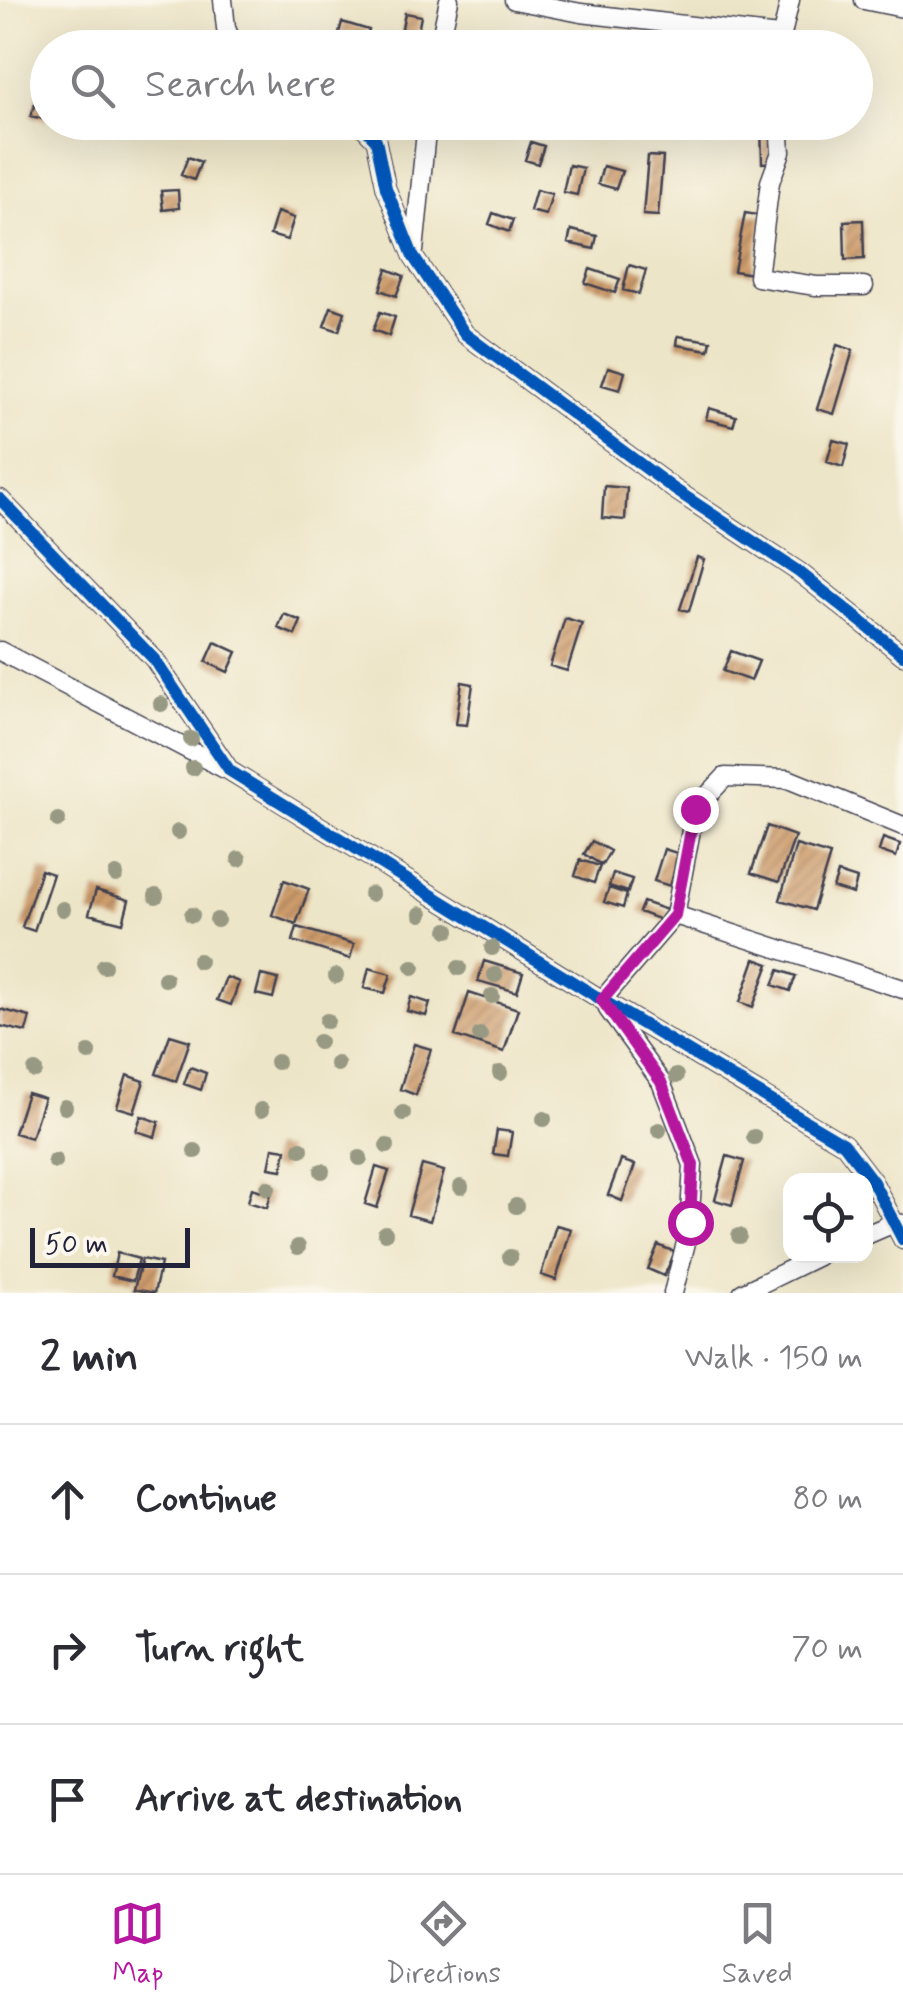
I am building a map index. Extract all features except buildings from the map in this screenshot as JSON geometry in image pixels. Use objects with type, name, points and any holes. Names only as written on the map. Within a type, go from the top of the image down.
[{"type":"street","points":[[223,0],[227,30]]},
{"type":"street","points":[[443,30],[449,0]]},
{"type":"street","points":[[514,0],[700,30]]},
{"type":"street","points":[[782,30],[790,0]]},
{"type":"street","points":[[864,0],[903,8]]},
{"type":"street","points":[[376,140],[386,188],[414,256],[464,334],[674,489],[799,572],[903,656]]},
{"type":"street","points":[[414,256],[425,140]]},
{"type":"street","points":[[779,140],[778,168],[770,182],[758,277],[816,286],[864,286]]},
{"type":"street","points":[[0,500],[154,659],[230,771]]},
{"type":"street","points":[[0,652],[230,771],[844,1144],[873,1182],[900,1229]]},
{"type":"street","points":[[602,1000],[675,915],[695,809],[725,778],[788,779],[903,826]]},
{"type":"street","points":[[675,915],[903,989]]},
{"type":"street","points":[[602,1000],[661,1082],[693,1165],[690,1231],[674,1293]]},
{"type":"street","points":[[900,1229],[903,1200]]},
{"type":"street","points":[[873,1234],[900,1229]]},
{"type":"street","points":[[742,1293],[804,1263]]},
{"type":"cycle path","points":[[376,140],[386,188],[413,256],[465,334],[674,489],[799,572],[903,655]]},
{"type":"cycle path","points":[[0,499],[154,659],[230,771],[844,1144],[873,1182],[903,1240]]},
{"type":"route","points":[[690,1222],[693,1165],[661,1082],[602,1000],[675,915],[695,809]]}]
